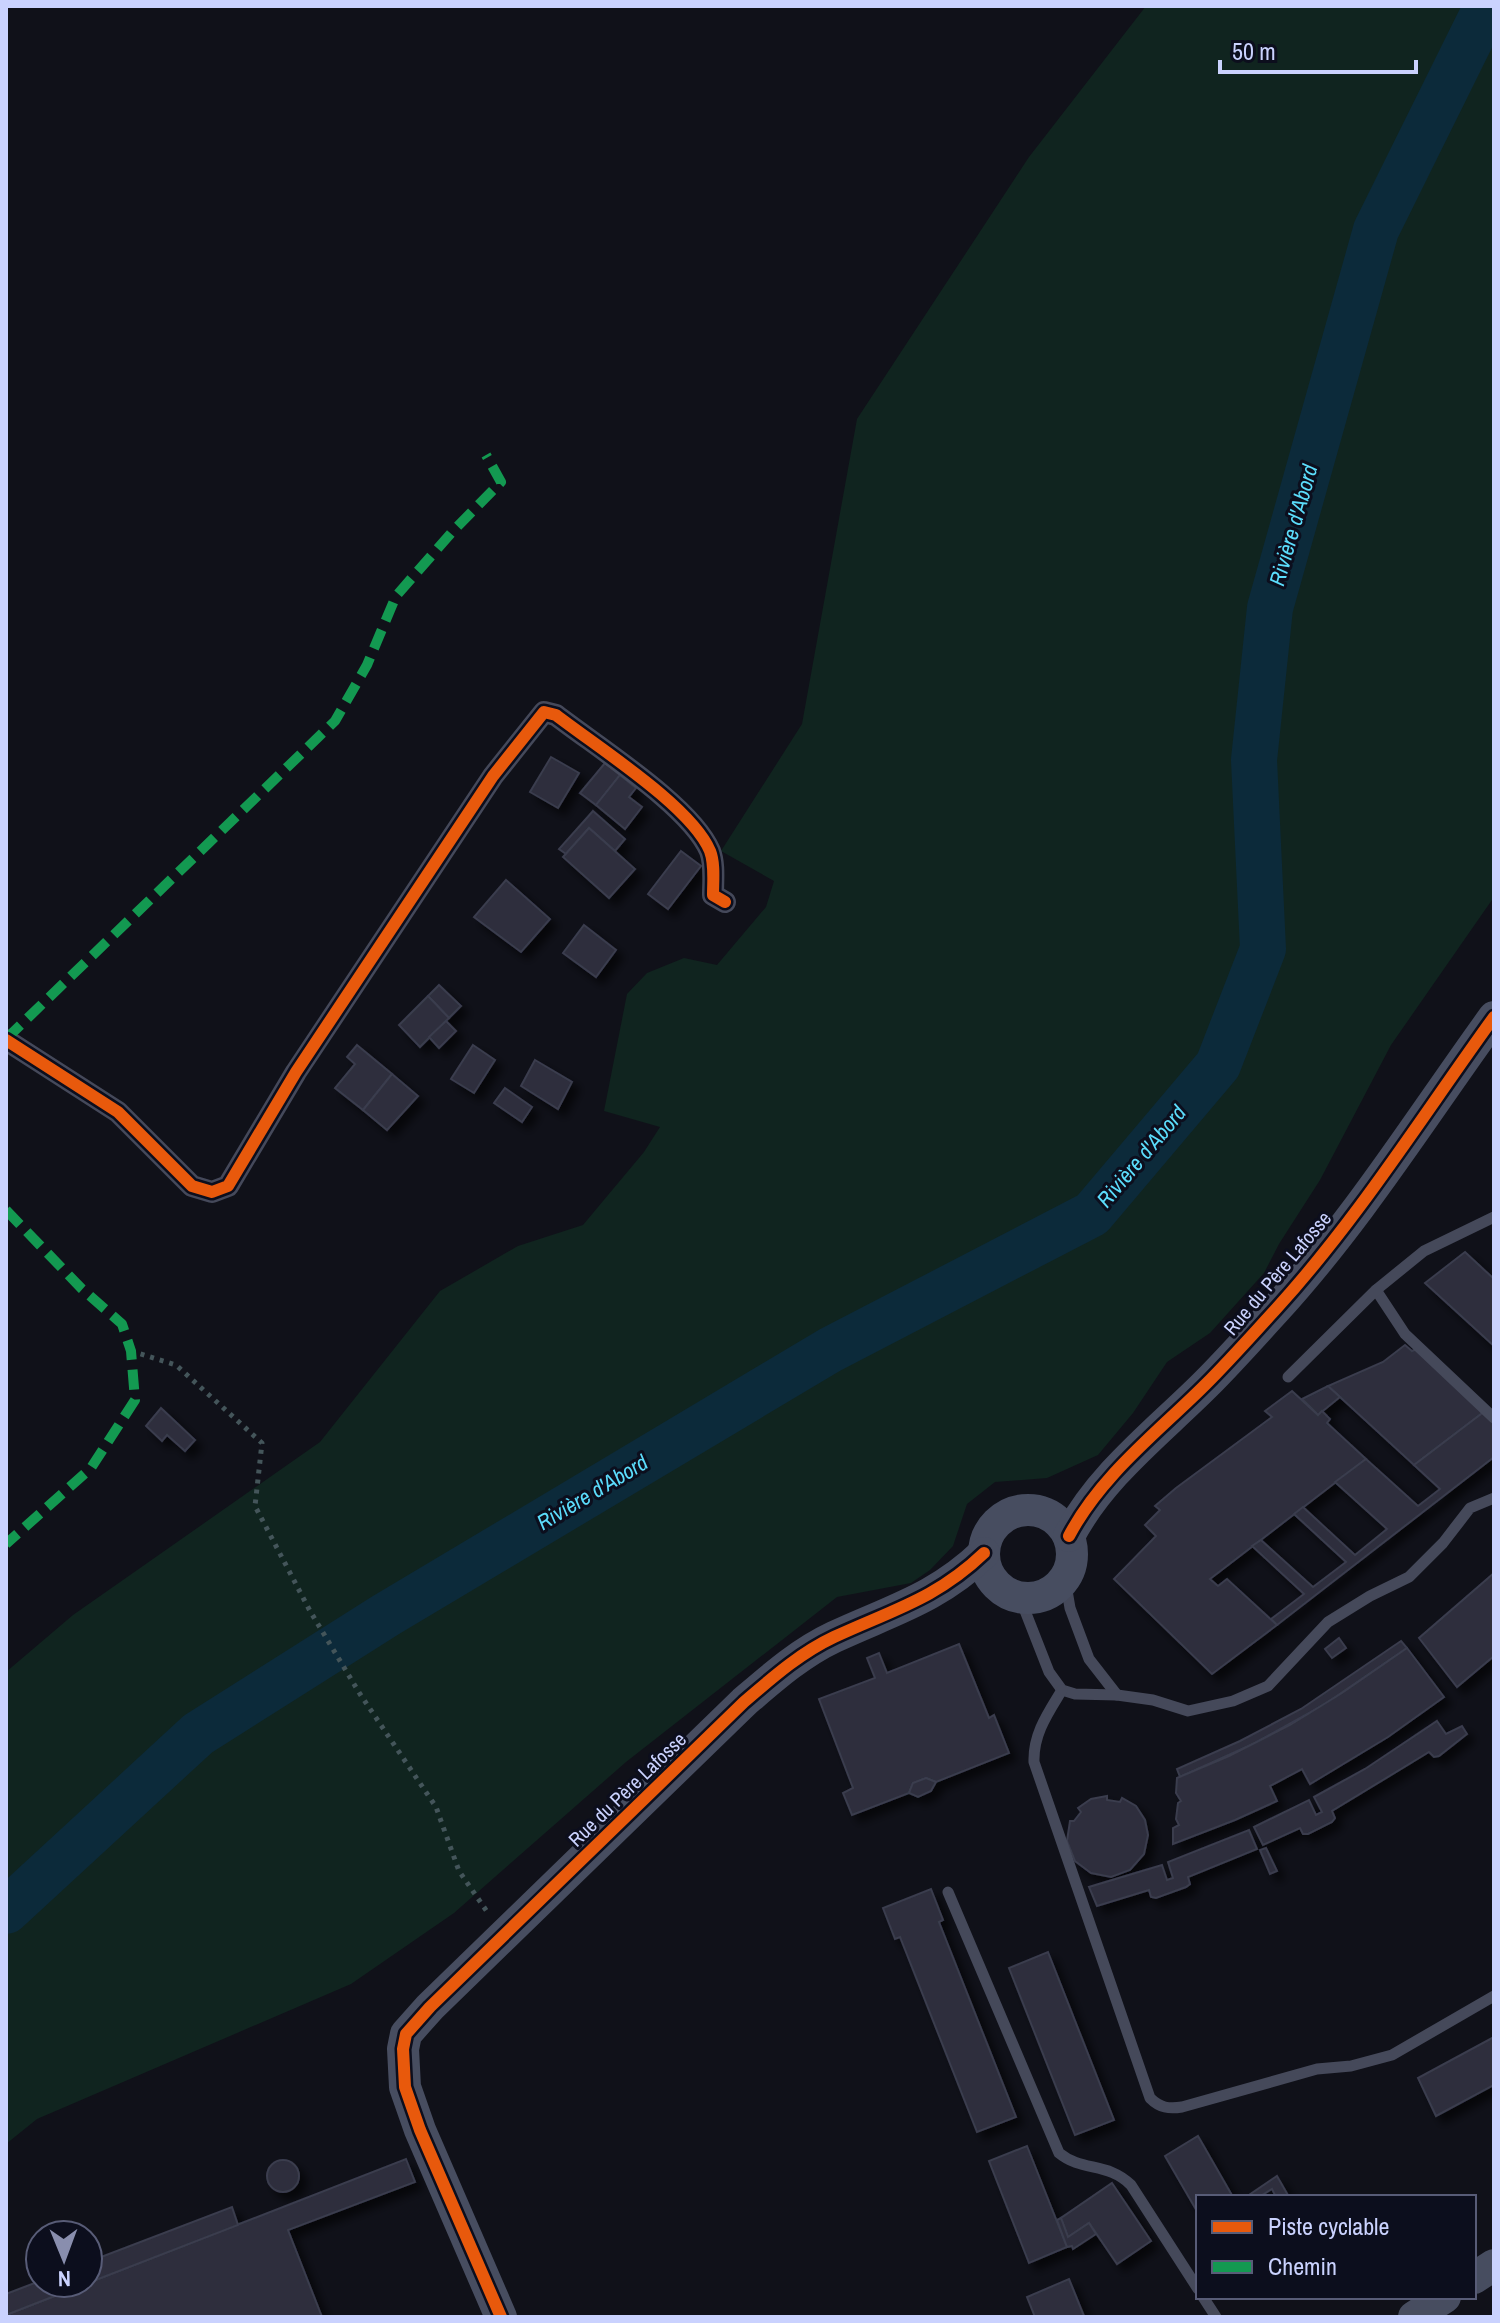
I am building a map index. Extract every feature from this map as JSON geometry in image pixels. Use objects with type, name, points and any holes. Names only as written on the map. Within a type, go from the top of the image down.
[{"type":"street","points":[[6,1040],[118,1112],[192,1186],[212,1192],[228,1186],[312,1047],[493,776],[544,712],[556,715],[680,810],[709,849],[713,861],[713,895],[725,902]]},
{"type":"street","name":"Rue du Père Lafosse","points":[[1069,1536],[1091,1500],[1119,1467],[1208,1382],[1288,1295],[1333,1240],[1494,1017]]},
{"type":"street","name":"Rue du Père Lafosse","points":[[1041,1512],[1119,1467]]},
{"type":"street","points":[[1027,1510],[1052,1517],[1069,1536],[1071,1565],[1065,1579],[1053,1590],[1038,1597],[1010,1593],[985,1566],[986,1540],[1002,1519],[1027,1510]]},
{"type":"street","name":"Rue du Père Lafosse","points":[[501,2317],[420,2130],[405,2087],[403,2049],[406,2034],[430,2007],[744,1702],[786,1666],[832,1638],[912,1605],[957,1576],[984,1553]]},
{"type":"street","name":"Rue du Père Lafosse","points":[[912,1605],[1010,1593]]},
{"type":"street","points":[[1476,2277],[1494,2265]]},
{"type":"street","points":[[1414,2317],[1442,2299]]},
{"type":"lane","points":[[1288,1377],[1376,1290],[1424,1251],[1494,1217]]},
{"type":"lane","points":[[1376,1290],[1405,1334],[1494,1418]]},
{"type":"lane","points":[[1010,1593],[1049,1672],[1062,1690],[1075,1694],[1153,1700],[1188,1711],[1233,1701],[1268,1686],[1328,1622],[1409,1577],[1443,1543],[1470,1508],[1494,1498]]},
{"type":"lane","points":[[1065,1579],[1070,1608],[1089,1659],[1117,1695]]},
{"type":"lane","points":[[1062,1690],[1038,1732],[1034,1762],[1150,2098],[1156,2105],[1169,2109],[1182,2107],[1317,2069],[1351,2066],[1392,2055],[1494,1996]]},
{"type":"lane","points":[[948,1892],[1059,2153],[1076,2163],[1121,2175],[1131,2185],[1196,2286]]},
{"type":"lane","points":[[1204,2299],[1216,2317]]},
{"type":"path","points":[[131,1351],[176,1365],[262,1443],[255,1506],[310,1611],[360,1694],[436,1807],[459,1871],[505,1937]]},
{"type":"green space","points":[[1146,6],[1494,6],[1494,897],[1391,1045],[1320,1180],[1264,1273],[1210,1333],[1167,1362],[1133,1413],[1098,1455],[1047,1478],[995,1482],[967,1504],[953,1546],[930,1570],[911,1583],[837,1597],[626,1762],[454,1913],[351,1984],[37,2119],[6,2144],[6,1672],[73,1615],[320,1442],[440,1291],[518,1246],[583,1225],[644,1152],[660,1127],[604,1111],[627,994],[647,973],[684,958],[717,965],[766,907],[774,881],[721,851],[802,724],[857,419],[1029,157]]},
{"type":"building","points":[[551,757],[579,773],[558,808],[530,792]]},
{"type":"building","points":[[605,763],[620,775],[596,805],[580,793]]},
{"type":"building","points":[[620,775],[636,788],[629,797],[642,807],[625,829],[596,805]]},
{"type":"building","points":[[593,811],[625,839],[615,851],[589,828],[566,854],[559,849]]},
{"type":"building","points":[[589,828],[635,869],[609,898],[563,857]]},
{"type":"building","points":[[681,851],[701,866],[668,909],[648,894]]},
{"type":"building","points":[[506,880],[550,919],[521,952],[474,917]]},
{"type":"building","points":[[584,925],[616,950],[596,977],[563,953]]},
{"type":"building","points":[[439,985],[461,1006],[449,1018],[428,996]]},
{"type":"building","points":[[428,996],[449,1018],[420,1047],[399,1025]]},
{"type":"building","points":[[446,1021],[456,1031],[439,1048],[429,1037]]},
{"type":"building","points":[[357,1045],[392,1074],[363,1110],[335,1088],[355,1064],[347,1057]]},
{"type":"building","points":[[473,1045],[495,1060],[474,1093],[451,1079]]},
{"type":"building","points":[[535,1060],[572,1082],[558,1109],[521,1086]]},
{"type":"building","points":[[392,1074],[418,1096],[387,1130],[363,1110]]},
{"type":"building","points":[[505,1088],[532,1107],[522,1122],[494,1103]]},
{"type":"building","points":[[1465,1252],[1494,1279],[1494,1346],[1425,1283]]},
{"type":"building","points":[[1405,1345],[1412,1351],[1417,1349],[1485,1411],[1414,1465],[1328,1386],[1383,1362]]},
{"type":"building","points":[[1328,1386],[1340,1397],[1318,1415],[1302,1399]]},
{"type":"building","points":[[1292,1391],[1318,1415],[1322,1411],[1330,1419],[1327,1423],[1366,1459],[1210,1579],[1218,1586],[1227,1579],[1277,1625],[1212,1674],[1114,1579],[1156,1536],[1145,1525],[1160,1510],[1155,1506],[1272,1417],[1265,1411]]},
{"type":"building","points":[[161,1408],[195,1440],[185,1451],[167,1435],[162,1441],[146,1426]]},
{"type":"building","points":[[1485,1411],[1494,1419],[1494,1457],[1277,1625],[1271,1619],[1304,1594],[1252,1546],[1261,1540],[1313,1587],[1346,1562],[1294,1514],[1303,1507],[1355,1555],[1387,1529],[1335,1482],[1366,1459],[1418,1506],[1440,1489],[1414,1465]]},
{"type":"building","points":[[1494,1573],[1494,1656],[1457,1687],[1419,1638]]},
{"type":"building","points":[[1339,1638],[1346,1648],[1332,1658],[1325,1649]]},
{"type":"building","points":[[1401,1641],[1407,1648],[1325,1704],[1253,1744],[1180,1777],[1177,1769],[1301,1709]]},
{"type":"building","points":[[959,1644],[989,1718],[994,1715],[1009,1753],[936,1782],[926,1778],[913,1783],[909,1793],[852,1815],[843,1793],[853,1788],[819,1699],[875,1678],[867,1658],[879,1653],[887,1673]]},
{"type":"building","points":[[1407,1648],[1444,1697],[1388,1737],[1310,1784],[1302,1769],[1270,1786],[1277,1801],[1173,1844],[1173,1828],[1179,1825],[1176,1819],[1181,1801],[1176,1793],[1177,1778],[1290,1725]]},
{"type":"building","points":[[1437,1721],[1446,1734],[1462,1726],[1467,1734],[1439,1756],[1434,1757],[1429,1752],[1332,1811],[1335,1818],[1332,1822],[1308,1834],[1303,1834],[1300,1828],[1263,1845],[1254,1827],[1309,1800],[1316,1815],[1322,1812],[1314,1797],[1365,1769]]},
{"type":"building","points":[[926,1778],[936,1782],[931,1791],[918,1797],[909,1793],[913,1783]]},
{"type":"building","points":[[1107,1796],[1107,1800],[1120,1802],[1122,1798],[1136,1806],[1145,1820],[1148,1835],[1144,1854],[1130,1870],[1111,1877],[1091,1873],[1075,1861],[1067,1841],[1070,1821],[1074,1821],[1081,1812],[1078,1808],[1091,1799]]},
{"type":"building","points":[[1249,1830],[1257,1849],[1188,1877],[1190,1884],[1186,1887],[1156,1898],[1151,1897],[1149,1890],[1097,1906],[1089,1887],[1162,1865],[1167,1880],[1173,1878],[1168,1862]]},
{"type":"building","points":[[1266,1848],[1277,1871],[1270,1874],[1260,1850]]},
{"type":"building","points":[[931,1889],[943,1920],[939,1922],[1016,2117],[977,2132],[900,1937],[895,1939],[883,1908]]},
{"type":"building","points":[[1048,1952],[1114,2120],[1075,2135],[1009,1968]]},
{"type":"building","points":[[1494,2037],[1494,2085],[1436,2116],[1418,2078]]},
{"type":"building","points":[[1198,2136],[1232,2195],[1196,2195],[1196,2210],[1165,2156]]},
{"type":"building","points":[[1027,2146],[1067,2247],[1029,2263],[989,2161]]},
{"type":"building","points":[[406,2159],[415,2182],[288,2230],[322,2317],[6,2317],[47,2299],[104,2299],[104,2277]]},
{"type":"building","points":[[283,2160],[295,2164],[299,2176],[295,2188],[283,2192],[271,2188],[267,2176],[271,2164]]},
{"type":"building","points":[[1277,2176],[1288,2195],[1275,2195],[1272,2189],[1262,2195],[1249,2195]]},
{"type":"building","points":[[1112,2183],[1151,2241],[1117,2264],[1089,2223],[1068,2237],[1061,2218]]},
{"type":"building","points":[[232,2207],[238,2225],[104,2277],[104,2256]]},
{"type":"building","points":[[1061,2218],[1068,2237],[1089,2223],[1096,2234],[1073,2249],[1072,2246],[1067,2247],[1057,2220]]},
{"type":"building","points":[[1069,2279],[1084,2316],[1035,2317],[1027,2297]]},
{"type":"building","points":[[24,2287],[24,2299],[47,2299],[6,2315],[6,2294]]},
{"type":"waterway","name":"Rivière d'Abord","points":[[6,1911],[198,1734],[386,1615],[830,1350],[1092,1214],[1218,1065],[1263,949],[1254,760],[1270,608],[1376,230],[1487,6]]},
{"type":"marked path","points":[[6,1039],[335,721],[367,665],[396,596],[501,482],[486,455]]},
{"type":"marked path","points":[[6,1210],[82,1289],[122,1324],[131,1351],[135,1400],[91,1468],[6,1544]]},
{"type":"cycle path","points":[[6,1040],[118,1112],[192,1186],[212,1192],[228,1186],[296,1072],[493,776],[544,712],[556,715],[618,760],[684,815],[710,851],[713,895],[725,902]]},
{"type":"cycle path","points":[[1069,1536],[1097,1493],[1114,1474],[1215,1375],[1306,1275],[1362,1203],[1494,1017]]},
{"type":"cycle path","points":[[501,2317],[420,2130],[405,2087],[403,2049],[406,2034],[430,2007],[765,1684],[822,1643],[931,1593],[984,1553]]}]
